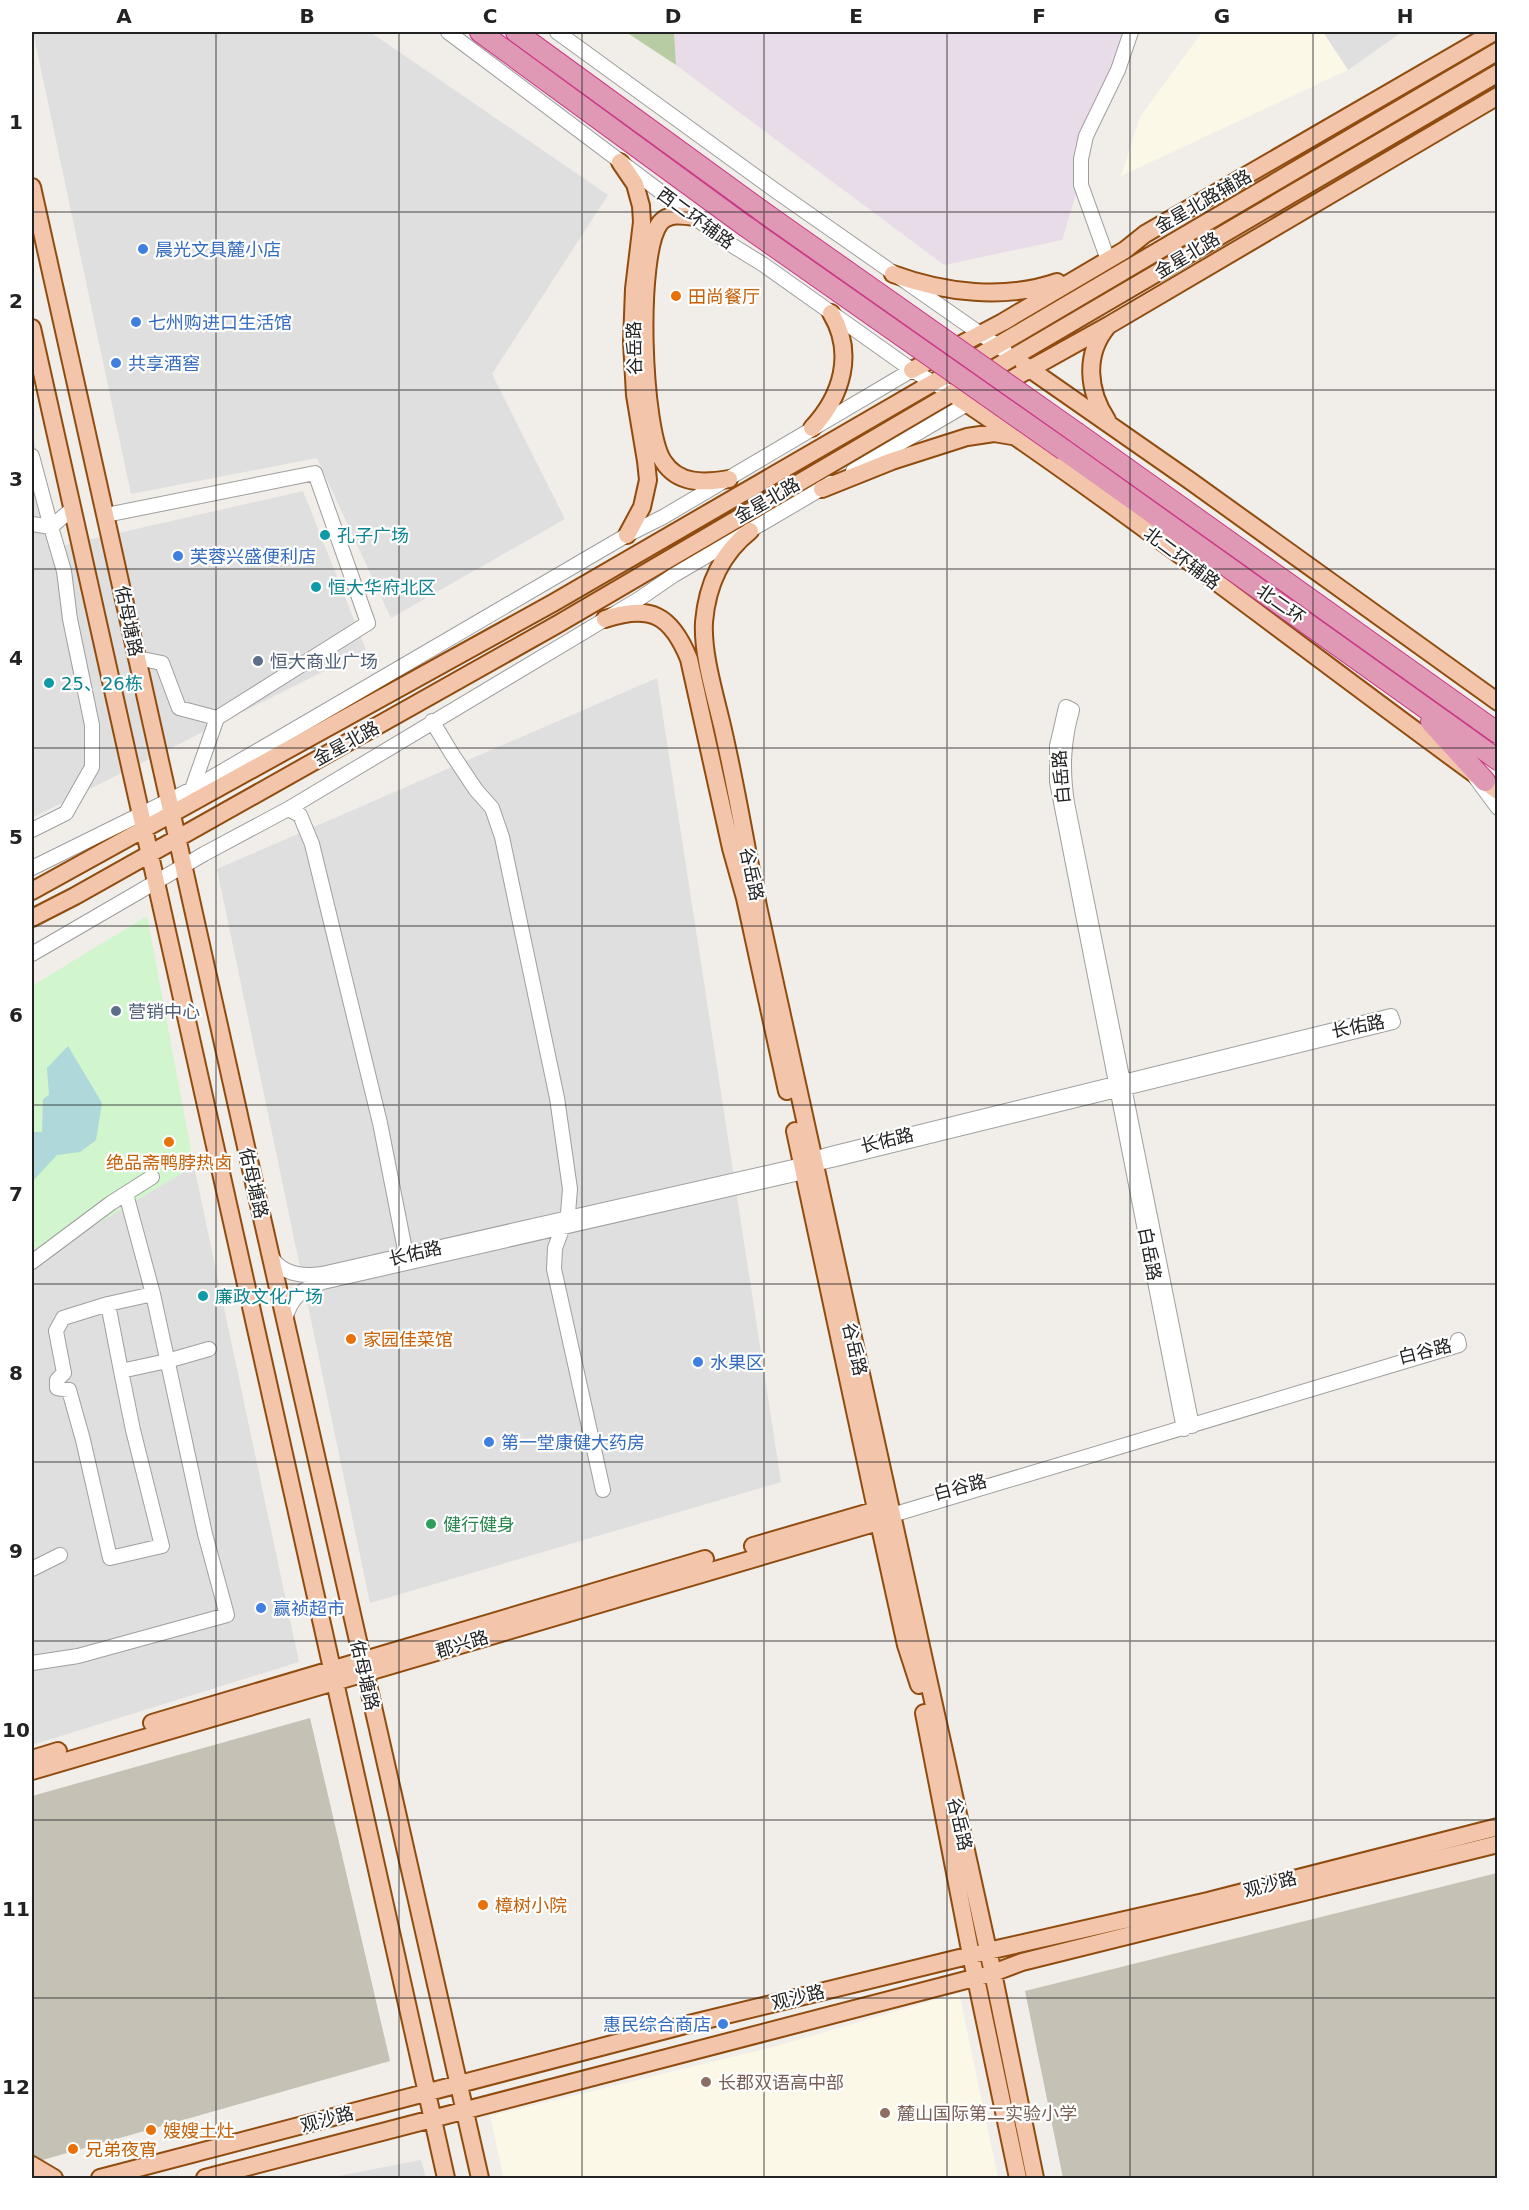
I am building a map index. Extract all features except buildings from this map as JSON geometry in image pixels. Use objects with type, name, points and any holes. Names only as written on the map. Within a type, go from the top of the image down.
[{"type":"highway","name":"北二环","points":[[480,32],[746,226],[1406,693],[1497,760]]},
{"type":"highway","name":"北二环","points":[[516,32],[766,214],[1077,433],[1497,734]]},
{"type":"highway","points":[[1406,693],[1485,781]]},
{"type":"main road","name":"金星北路辅路","points":[[912,370],[980,334],[1125,250],[1145,234],[1494,32]]},
{"type":"main road","name":"金星北路","points":[[32,891],[141,823],[543,609],[1497,51]]},
{"type":"main road","name":"金星北路","points":[[32,918],[558,624],[1497,73]]},
{"type":"main road","points":[[967,404],[1109,325],[1497,96]]},
{"type":"main road","name":"谷岳路","points":[[620,162],[635,184],[641,206],[642,222],[634,289],[632,342],[635,395],[648,480],[642,507],[627,535]]},
{"type":"main road","name":"佑母塘路","points":[[32,187],[270,1256],[480,2178]]},
{"type":"main road","name":"谷岳路","points":[[694,217],[681,215],[670,217],[662,221],[656,230],[646,291],[647,393],[657,450],[663,463],[686,480],[696,482],[729,478]]},
{"type":"main road","points":[[893,274],[914,282],[966,291],[1008,292],[1040,287],[1102,263]]},
{"type":"main road","points":[[1109,423],[1096,398],[1090,374],[1094,349],[1109,325],[1147,279]]},
{"type":"main road","points":[[812,428],[830,406],[839,386],[844,354],[843,342],[838,324],[831,313]]},
{"type":"main road","name":"佑母塘路","points":[[32,328],[148,855],[446,2178]]},
{"type":"main road","points":[[1014,357],[1497,702]]},
{"type":"main road","name":"北二环辅路","points":[[951,393],[1018,438],[1149,533],[1485,781]]},
{"type":"main road","points":[[822,489],[892,461],[968,437],[994,433],[1018,438]]},
{"type":"main road","name":"谷岳路","points":[[750,531],[730,549],[716,573],[706,608],[705,638],[808,1165],[884,1513],[988,1951],[985,1975],[1035,2178]]},
{"type":"main road","points":[[605,619],[633,611],[655,616],[676,632],[689,659],[731,848],[808,1165]]},
{"type":"main road","points":[[884,1513],[906,1645],[917,1678],[971,1955],[985,1975],[1018,2178]]},
{"type":"main road","name":"郡兴路","points":[[32,1759],[363,1667],[884,1513]]},
{"type":"main road","name":"郡兴路","points":[[32,1771],[334,1675]]},
{"type":"main road","name":"观沙路","points":[[100,2178],[689,2024],[971,1955],[1208,1901],[1497,1827]]},
{"type":"main road","name":"观沙路","points":[[205,2178],[985,1975],[1022,1962],[1497,1844]]},
{"type":"main road","points":[[32,2165],[54,2178]]},
{"type":"street","name":"西二环辅路","points":[[448,32],[694,217],[912,370],[951,393]]},
{"type":"street","points":[[557,32],[893,274],[1014,357]]},
{"type":"street","points":[[1102,263],[1081,184],[1081,159],[1086,136],[1118,70],[1131,32]]},
{"type":"street","points":[[170,807],[192,789],[627,535],[663,517],[912,370]]},
{"type":"street","points":[[32,954],[288,809],[605,619],[674,575],[967,404]]},
{"type":"street","points":[[32,456],[64,572],[70,619],[92,725],[92,767],[66,813],[32,830]]},
{"type":"street","points":[[106,515],[315,473],[368,622],[217,718],[192,789]]},
{"type":"street","points":[[32,524],[51,527],[72,509]]},
{"type":"street","points":[[137,658],[162,663],[179,708],[217,718]]},
{"type":"street","name":"白岳路","points":[[1121,1086],[1058,782],[1057,746],[1066,707],[1072,710],[1064,746],[1064,782],[1187,1424]]},
{"type":"street","points":[[432,721],[476,790],[492,808],[502,837],[557,1098],[570,1189],[564,1224],[555,1248],[554,1269],[603,1490]]},
{"type":"street","points":[[1485,781],[1497,808]]},
{"type":"street","points":[[288,809],[300,815],[312,844],[380,1123],[406,1255]]},
{"type":"street","points":[[32,868],[141,823]]},
{"type":"street","name":"长佑路","points":[[285,1320],[295,1297],[317,1284],[808,1165],[1391,1016],[1393,1022],[1121,1086]]},
{"type":"street","points":[[32,1262],[152,1177]]},
{"type":"street","points":[[32,1664],[78,1656],[227,1615],[205,1534],[153,1294],[126,1194]]},
{"type":"street","name":"长佑路","points":[[270,1256],[278,1265],[290,1272],[314,1275],[564,1224]]},
{"type":"street","points":[[108,1304],[133,1430],[162,1545],[110,1558],[69,1390],[57,1388],[57,1380],[64,1372],[56,1331],[63,1318],[108,1304],[153,1294]]},
{"type":"street","name":"白谷路","points":[[884,1513],[1459,1345],[1458,1340],[1187,1424]]},
{"type":"street","points":[[122,1371],[208,1349]]},
{"type":"street","points":[[32,1569],[60,1555]]},
{"type":"shaded area","points":[[33,32],[370,32],[608,195],[492,374],[565,519],[391,618],[317,458],[131,494]]},
{"type":"shaded area","points":[[674,32],[1125,32],[1062,240],[944,265],[676,65]]},
{"type":"shaded area","points":[[1202,32],[1323,32],[1348,70],[1121,176],[1140,117]]},
{"type":"shaded area","points":[[1323,32],[1402,32],[1348,70]]},
{"type":"shaded area","points":[[32,431],[57,547],[303,491],[366,650],[32,818]]},
{"type":"shaded area","points":[[657,678],[781,1482],[370,1603],[217,869]]},
{"type":"shaded area","points":[[194,1166],[299,1662],[32,1745],[32,1263]]},
{"type":"shaded area","points":[[310,1718],[390,2061],[32,2163],[32,1796]]},
{"type":"shaded area","points":[[1497,1873],[1497,2178],[1063,2178],[1025,1991]]},
{"type":"shaded area","points":[[959,1993],[998,2178],[504,2178],[490,2116],[773,2047]]},
{"type":"shaded area","points":[[421,2160],[426,2178],[328,2178]]},
{"type":"green space","points":[[626,32],[674,32],[676,65]]},
{"type":"green space","points":[[147,916],[194,1166],[32,1263],[32,986]]},
{"type":"water","points":[[68,1046],[102,1103],[96,1140],[80,1152],[57,1155],[32,1182],[32,1132],[42,1132],[43,1099],[49,1095],[47,1068]]},
{"type":"place","name":"晨光文具麓小店","points":[[143,249]]},
{"type":"place","name":"田尚餐厅","points":[[676,296]]},
{"type":"place","name":"七州购进口生活馆","points":[[136,322]]},
{"type":"place","name":"共享酒窖","points":[[116,363]]},
{"type":"place","name":"孔子广场","points":[[325,535]]},
{"type":"place","name":"芙蓉兴盛便利店","points":[[178,556]]},
{"type":"place","name":"恒大华府北区","points":[[316,587]]},
{"type":"place","name":"恒大商业广场","points":[[258,661]]},
{"type":"place","name":"25、26栋","points":[[49,683]]},
{"type":"place","name":"营销中心","points":[[116,1011]]},
{"type":"place","name":"绝品斋鸭脖热卤","points":[[169,1142]]},
{"type":"place","name":"廉政文化广场","points":[[203,1296]]},
{"type":"place","name":"家园佳菜馆","points":[[351,1339]]},
{"type":"place","name":"水果区","points":[[698,1362]]},
{"type":"place","name":"第一堂康健大药房","points":[[489,1442]]},
{"type":"place","name":"健行健身","points":[[431,1524]]},
{"type":"place","name":"赢祯超市","points":[[261,1608]]},
{"type":"place","name":"樟树小院","points":[[483,1905]]},
{"type":"place","name":"惠民综合商店","points":[[723,2024]]},
{"type":"place","name":"长郡双语高中部","points":[[706,2082]]},
{"type":"place","name":"麓山国际第二实验小学","points":[[885,2113]]},
{"type":"place","name":"嫂嫂土灶","points":[[151,2130]]},
{"type":"place","name":"兄弟夜宵","points":[[73,2149]]}]
